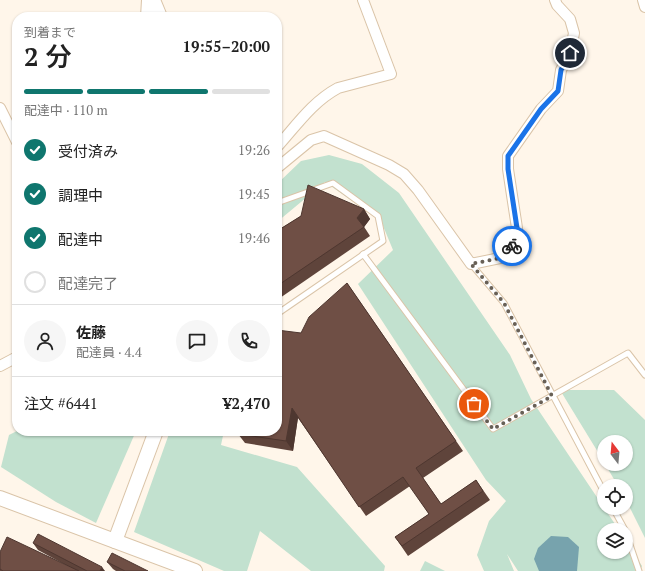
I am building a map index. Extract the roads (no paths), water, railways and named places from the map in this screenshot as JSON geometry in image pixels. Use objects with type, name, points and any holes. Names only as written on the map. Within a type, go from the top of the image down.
[{"type":"street","points":[[146,0],[146,12]]},
{"type":"street","points":[[153,0],[158,12]]},
{"type":"street","points":[[282,142],[303,119],[308,110],[331,92],[338,88],[391,74],[363,0]]},
{"type":"street","points":[[282,164],[311,140],[324,136],[389,165],[404,174],[418,190],[471,264],[500,258],[513,244],[517,228],[508,169],[508,156],[541,109],[558,91],[561,70],[570,53],[574,33],[570,19],[557,5],[555,0]]},
{"type":"street","points":[[643,0],[645,7]]},
{"type":"street","points":[[0,108],[12,132]]},
{"type":"street","points":[[0,366],[12,360]]},
{"type":"street","points":[[115,541],[154,436]]},
{"type":"street","points":[[0,498],[195,571]]},
{"type":"lane","points":[[282,201],[333,183],[378,216],[383,241],[282,311]]},
{"type":"lane","points":[[363,254],[493,429],[628,353],[645,375]]},
{"type":"lane","points":[[471,264],[504,303],[597,479]]},
{"type":"lane","points":[[633,554],[639,571]]},
{"type":"water","points":[[551,536],[568,537],[579,547],[577,571],[539,571],[534,559],[538,548]]}]
